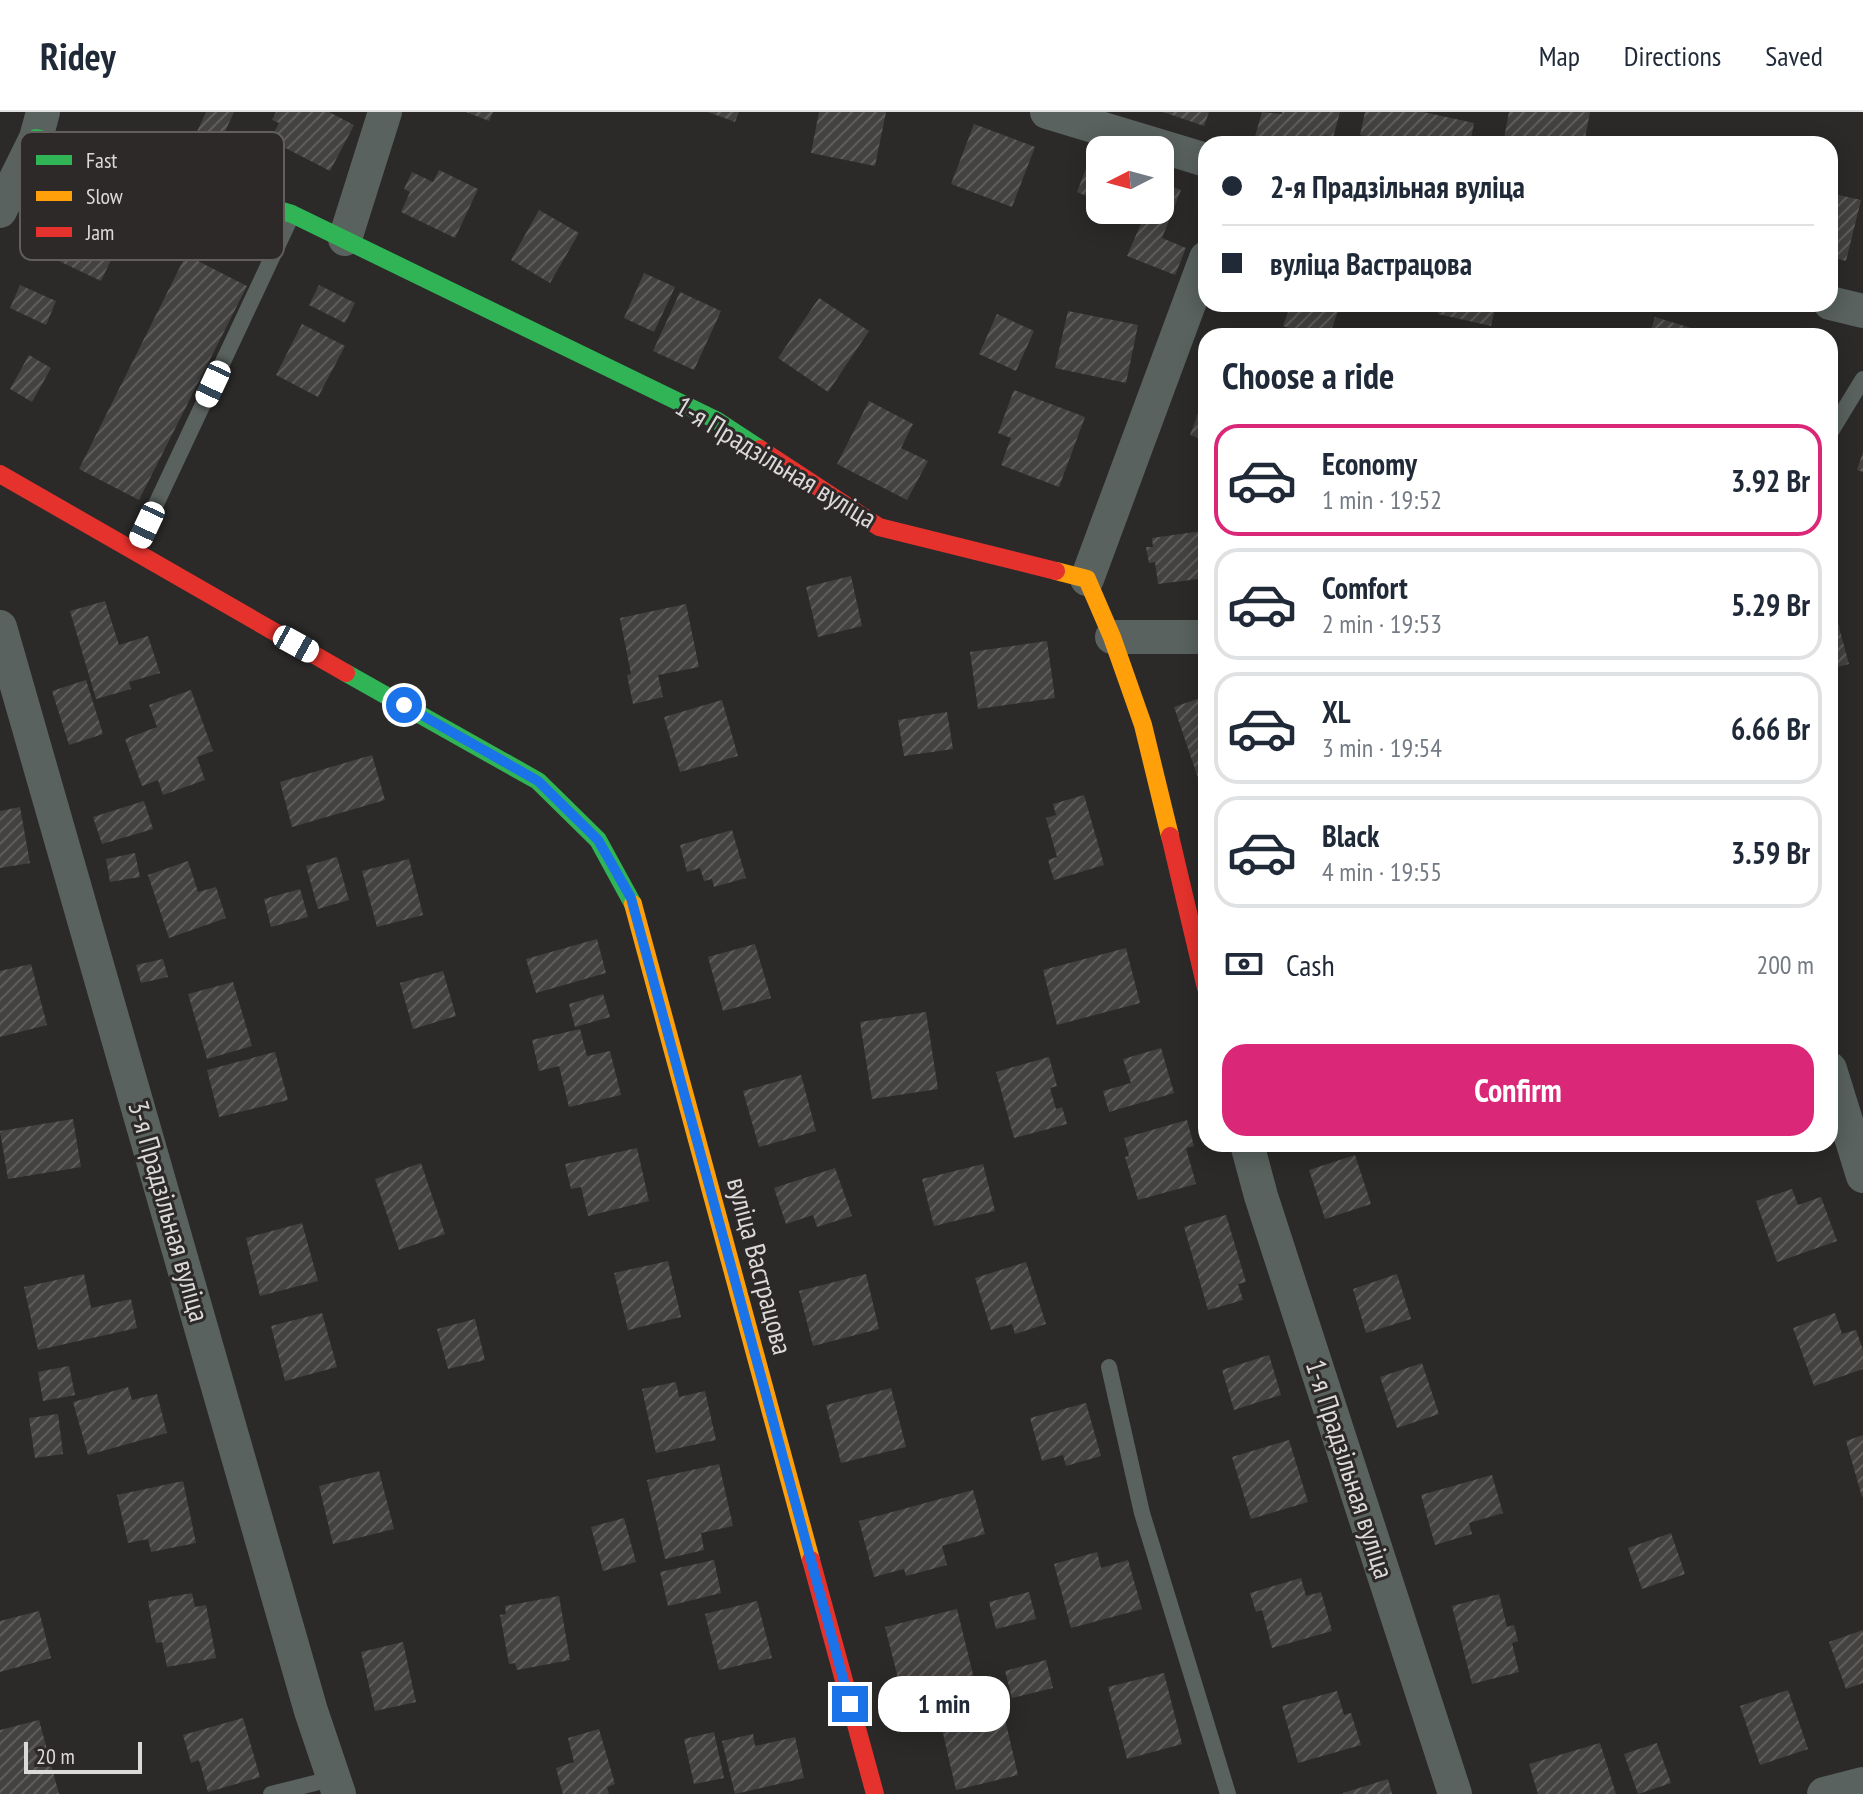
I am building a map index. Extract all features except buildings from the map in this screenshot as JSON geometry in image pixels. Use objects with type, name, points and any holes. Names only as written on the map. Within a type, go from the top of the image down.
[{"type":"street","points":[[345,239],[385,112]]},
{"type":"street","points":[[1047,112],[1198,158]]},
{"type":"street","name":"1-я Прадзільная вуліца","points":[[40,125],[60,132]]},
{"type":"street","points":[[0,211],[20,168]]},
{"type":"street","name":"1-я Прадзільная вуліца","points":[[284,211],[716,420],[879,527],[1087,579]]},
{"type":"street","points":[[1198,280],[1087,579],[1112,637],[1143,725],[1198,955]]},
{"type":"street","points":[[1838,305],[1863,311]]},
{"type":"street","name":"вуліца Вастрацова","points":[[0,474],[538,781],[598,840],[631,898],[875,1794]]},
{"type":"street","name":"3-я Прадзільная вуліца","points":[[0,627],[311,1711],[337,1786]]},
{"type":"street","points":[[1112,637],[1198,637]]},
{"type":"street","points":[[1838,1095],[1863,1176]]},
{"type":"street","name":"1-я Прадзільная вуліца","points":[[1249,1152],[1455,1794]]},
{"type":"street","points":[[1824,1794],[1863,1784]]},
{"type":"lane","points":[[284,231],[292,214]]},
{"type":"lane","points":[[134,553],[271,260]]},
{"type":"lane","points":[[1838,420],[1863,379]]},
{"type":"lane","points":[[1109,1367],[1142,1513],[1228,1794]]},
{"type":"lane","points":[[271,1794],[337,1786]]},
{"type":"traffic: fast","points":[[284,212],[716,420],[760,449]]},
{"type":"traffic: fast","points":[[346,673],[538,781],[598,840],[633,904]]},
{"type":"traffic: slow","points":[[1056,571],[1087,579],[1112,637],[1143,725],[1170,836]]},
{"type":"traffic: slow","points":[[633,904],[811,1560]]},
{"type":"traffic: jam","points":[[760,449],[879,527],[1056,571]]},
{"type":"traffic: jam","points":[[0,474],[346,673]]},
{"type":"traffic: jam","points":[[1170,836],[1198,954]]},
{"type":"traffic: jam","points":[[811,1560],[875,1794]]},
{"type":"route","points":[[404,705],[538,781],[598,840],[631,898],[850,1704]]}]
